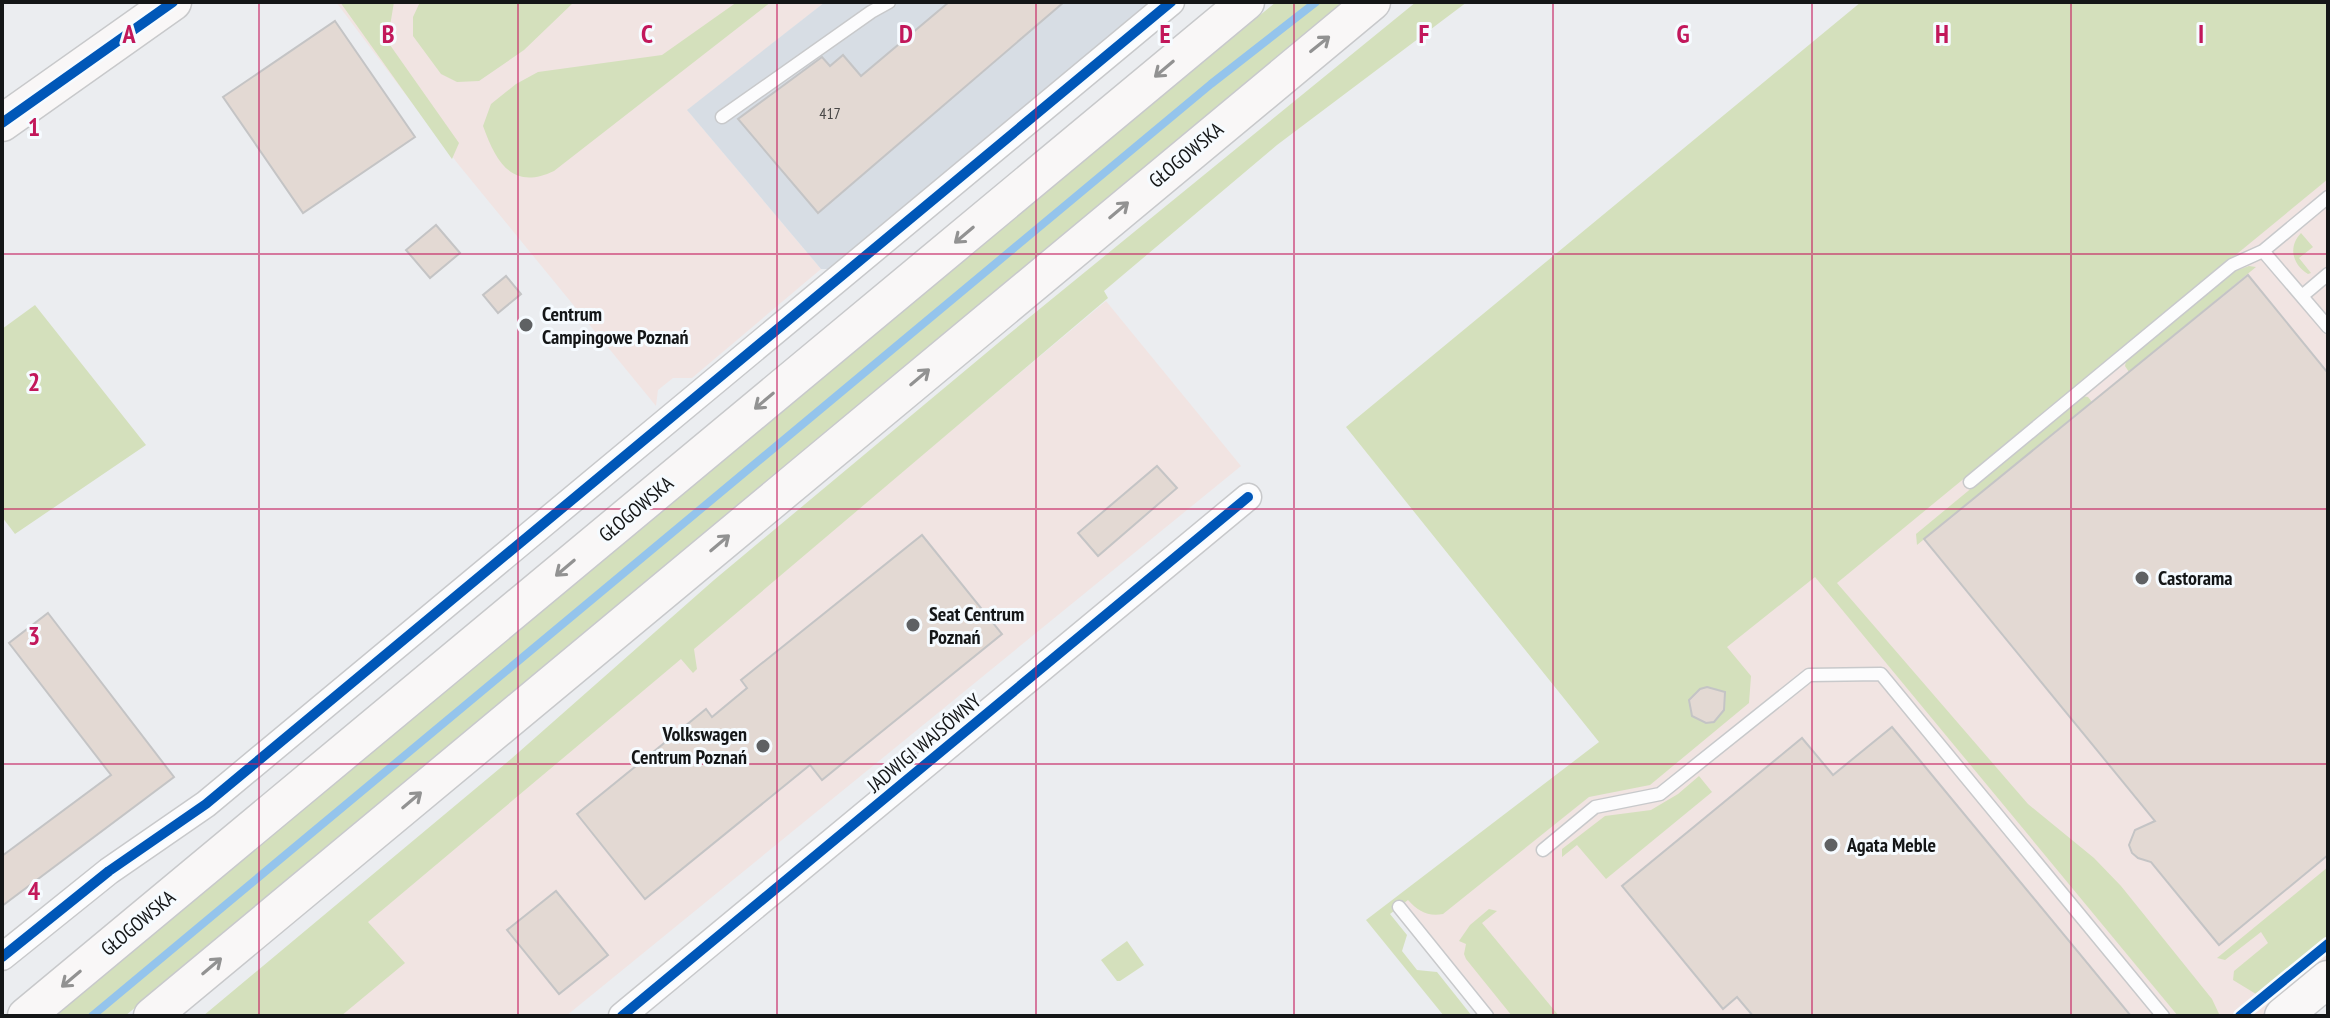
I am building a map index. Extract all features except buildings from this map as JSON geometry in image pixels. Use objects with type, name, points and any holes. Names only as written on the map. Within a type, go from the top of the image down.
[{"type":"main road","points":[[2,123],[173,2]]},
{"type":"main road","name":"GŁOGOWSKA","points":[[26,1016],[1246,2]]},
{"type":"main road","name":"GŁOGOWSKA","points":[[152,1016],[1372,2]]},
{"type":"main road","points":[[2283,1016],[2328,979]]},
{"type":"street","points":[[2,957],[109,871],[206,804],[1171,2]]},
{"type":"street","name":"JADWIGI WAJSÓWNY","points":[[622,1016],[1248,497]]},
{"type":"lane","points":[[722,117],[889,2]]},
{"type":"lane","points":[[1970,482],[2232,265],[2263,251],[2328,197]]},
{"type":"lane","points":[[2263,251],[2328,327]]},
{"type":"lane","points":[[2302,296],[2328,274]]},
{"type":"lane","points":[[1543,850],[1595,807],[1660,794],[1809,675],[1881,674],[2163,1016]]},
{"type":"lane","points":[[1399,907],[1487,1016]]},
{"type":"shaded area","points":[[336,2],[825,2],[688,111],[821,269],[692,378],[673,378],[658,390],[656,406],[458,164]]},
{"type":"shaded area","points":[[825,2],[1153,2],[834,269],[821,269],[687,110]]},
{"type":"shaded area","points":[[2328,146],[2328,979],[2283,1016],[1487,1016],[1399,907]]},
{"type":"shaded area","points":[[1106,301],[1241,466],[566,1016],[311,1016],[286,987]]},
{"type":"green space","points":[[340,2],[394,2],[390,45],[459,143],[452,159]]},
{"type":"green space","points":[[420,2],[574,2],[524,50],[479,81],[457,82],[441,74],[413,36],[413,17]]},
{"type":"green space","points":[[737,2],[771,2],[554,171],[527,177],[508,170],[500,161],[483,126],[491,104],[516,84],[538,72],[662,55]]},
{"type":"green space","points":[[1276,2],[1344,2],[125,1016],[53,1016]]},
{"type":"green space","points":[[1416,2],[1467,2],[1277,145],[1104,291],[1108,298],[694,649],[697,669],[693,673],[681,659],[368,922],[405,963],[341,1016],[203,1016],[511,759],[714,580]]},
{"type":"green space","points":[[1861,2],[2328,2],[2328,179],[1837,583],[2028,804],[2094,858],[2121,886],[2212,999],[2220,1016],[2178,1016],[1815,577],[1727,647],[1751,676],[1749,703],[1650,785],[1589,797],[1443,914],[1424,912],[1408,900],[1390,914],[1407,935],[1402,951],[1417,970],[1437,972],[1472,1016],[1444,1016],[1366,920],[1599,742],[1346,427]]},
{"type":"green space","points":[[2301,233],[2313,247],[2299,258],[2311,273],[2308,274],[2298,265],[2294,255],[2294,244]]},
{"type":"green space","points":[[2256,267],[2129,372],[2126,361],[2235,271]]},
{"type":"green space","points":[[35,305],[146,445],[15,534],[2,517],[2,329]]},
{"type":"green space","points":[[2083,396],[2092,402],[1917,545],[1916,534]]},
{"type":"green space","points":[[1699,776],[1712,792],[1606,879],[1577,845],[1562,857],[1562,849],[1605,816],[1651,810],[1678,794]]},
{"type":"green space","points":[[2328,867],[2328,935],[2256,994],[2233,980],[2234,971],[2268,943],[2261,932],[2225,960],[2217,958]]},
{"type":"green space","points":[[1489,909],[1497,911],[1482,923],[1559,1016],[1512,1016],[1466,959],[1466,944],[1459,941],[1470,925]]},
{"type":"green space","points":[[1127,941],[1144,965],[1117,981],[1101,960]]},
{"type":"waterway","points":[[92,1016],[1211,84],[1316,2]]},
{"type":"cycle path","points":[[2,123],[173,2]]},
{"type":"cycle path","points":[[2,957],[109,871],[206,804],[1171,2]]},
{"type":"cycle path","points":[[622,1016],[1248,497]]},
{"type":"cycle path","points":[[2240,1016],[2328,944]]},
{"type":"place","name":"Centrum Campingowe Poznań","points":[[526,325]]},
{"type":"place","name":"Castorama","points":[[2142,578]]},
{"type":"place","name":"Seat Centrum Poznań","points":[[913,625]]},
{"type":"place","name":"Volkswagen Centrum Poznań","points":[[763,746]]},
{"type":"place","name":"Agata Meble","points":[[1831,845]]}]
